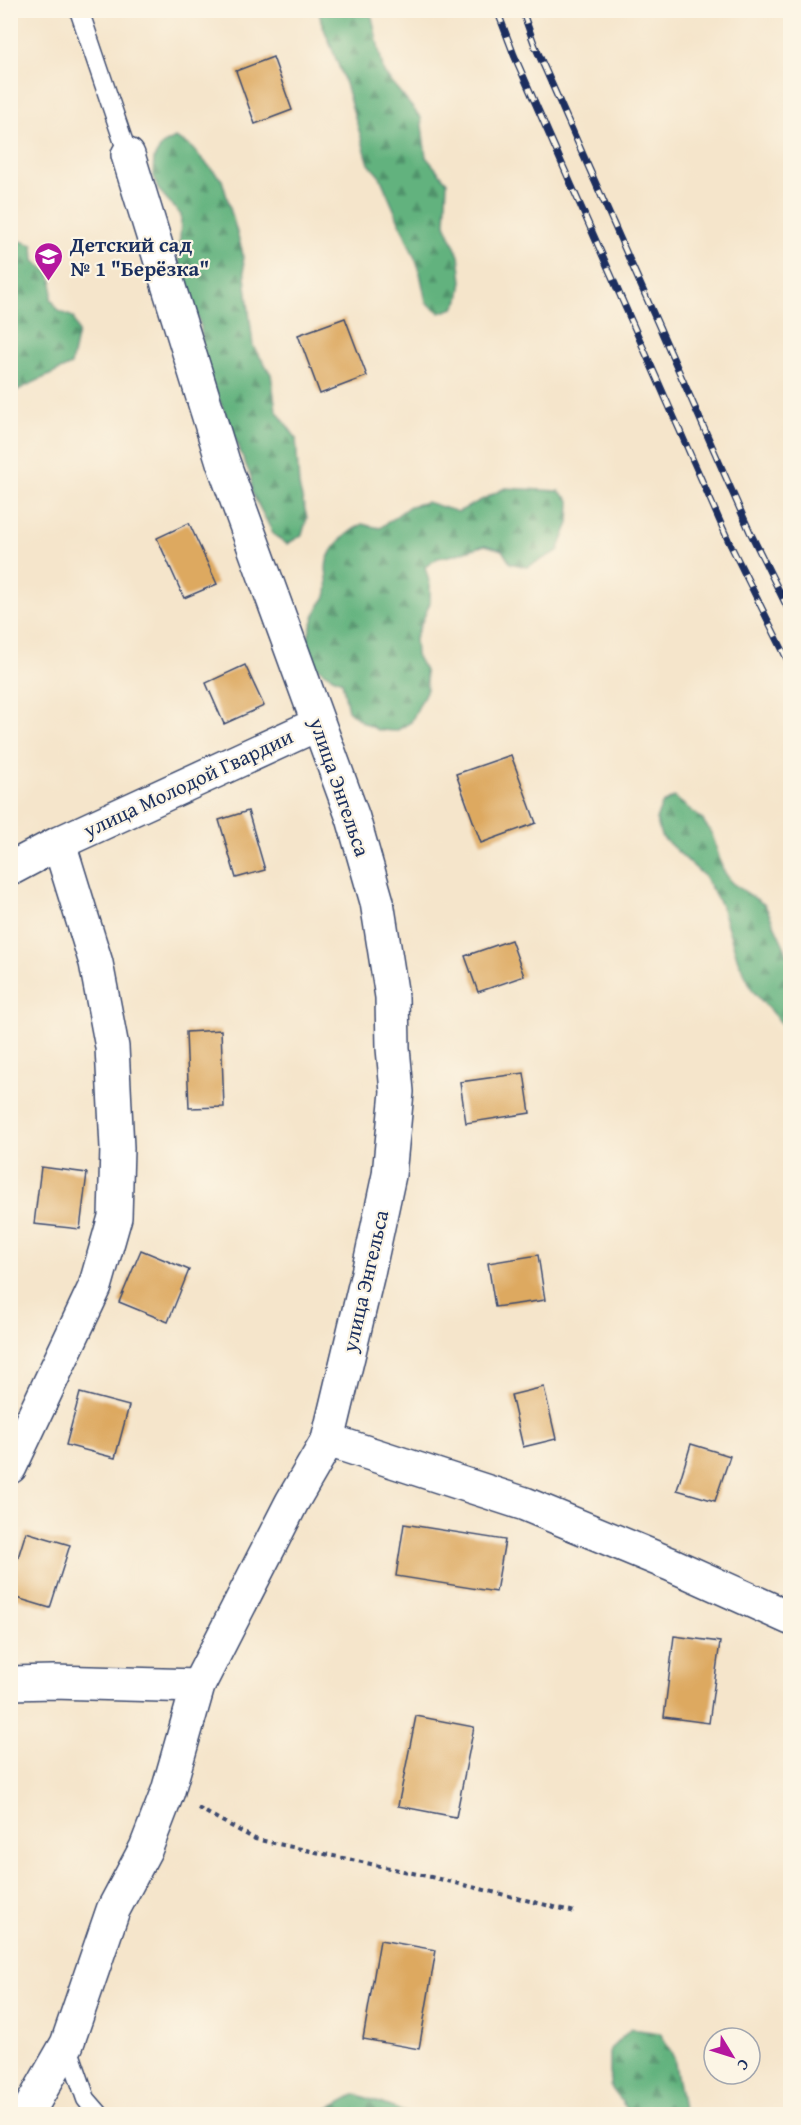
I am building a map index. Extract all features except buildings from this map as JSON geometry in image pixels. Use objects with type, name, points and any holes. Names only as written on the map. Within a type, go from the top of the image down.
[{"type":"street","name":"улица Энгельса","points":[[27,2115],[67,2044],[113,1910],[146,1848],[168,1791],[198,1686],[292,1502],[328,1440],[389,1175],[397,1092],[393,1048],[393,998],[377,902],[353,818],[223,462],[128,155]]},
{"type":"street","name":"улица Молодой Гвардии","points":[[10,868],[318,723]]},
{"type":"street","name":"улица Молодой Гвардии","points":[[10,1467],[95,1287],[116,1217],[117,1148],[111,1047],[96,963],[59,843]]},
{"type":"street","points":[[328,1440],[525,1504],[670,1564],[790,1618]]},
{"type":"street","points":[[10,1683],[198,1686]]},
{"type":"lane","points":[[79,10],[128,155]]},
{"type":"lane","points":[[67,2044],[86,2099],[99,2115]]},
{"type":"path","points":[[168,1791],[255,1839],[431,1877],[575,1912]]},
{"type":"green space","points":[[319,11],[367,11],[372,17],[384,73],[421,118],[426,157],[447,182],[445,224],[459,256],[462,281],[459,300],[454,308],[440,313],[426,302],[419,268],[380,177],[369,164],[343,77]]},
{"type":"green space","points":[[175,138],[189,145],[222,180],[242,250],[253,346],[271,374],[276,410],[296,438],[299,486],[307,518],[302,535],[287,544],[274,535],[252,493],[251,477],[203,361],[201,327],[179,266],[181,215],[158,189],[153,174],[154,158],[162,145]]},
{"type":"green space","points":[[14,239],[33,245],[34,261],[51,276],[53,285],[51,299],[59,311],[73,317],[78,332],[71,365],[11,393],[10,242]]},
{"type":"green space","points":[[505,488],[559,491],[570,501],[569,523],[558,551],[527,567],[510,563],[502,550],[485,545],[438,558],[425,567],[430,585],[430,603],[415,638],[416,655],[425,671],[427,689],[411,722],[396,731],[378,730],[362,722],[348,710],[342,681],[319,668],[308,653],[307,644],[312,621],[327,593],[326,569],[333,548],[362,524],[380,528],[410,506],[427,502],[458,512]]},
{"type":"green space","points":[[674,797],[702,819],[712,834],[723,870],[732,883],[765,905],[790,959],[790,1033],[753,991],[738,960],[721,906],[704,876],[661,836],[656,819],[662,804]]},
{"type":"green space","points":[[631,2029],[660,2033],[674,2058],[684,2114],[631,2114],[610,2086],[610,2049]]},
{"type":"green space","points":[[356,2094],[409,2114],[327,2114],[328,2109]]},
{"type":"railway","points":[[497,10],[514,55],[729,542],[790,665]]},
{"type":"railway","points":[[522,10],[535,46],[750,532],[790,613]]},
{"type":"place","name":"Детский сад № 1 \"Берёзка\"","points":[[49,282]]}]
